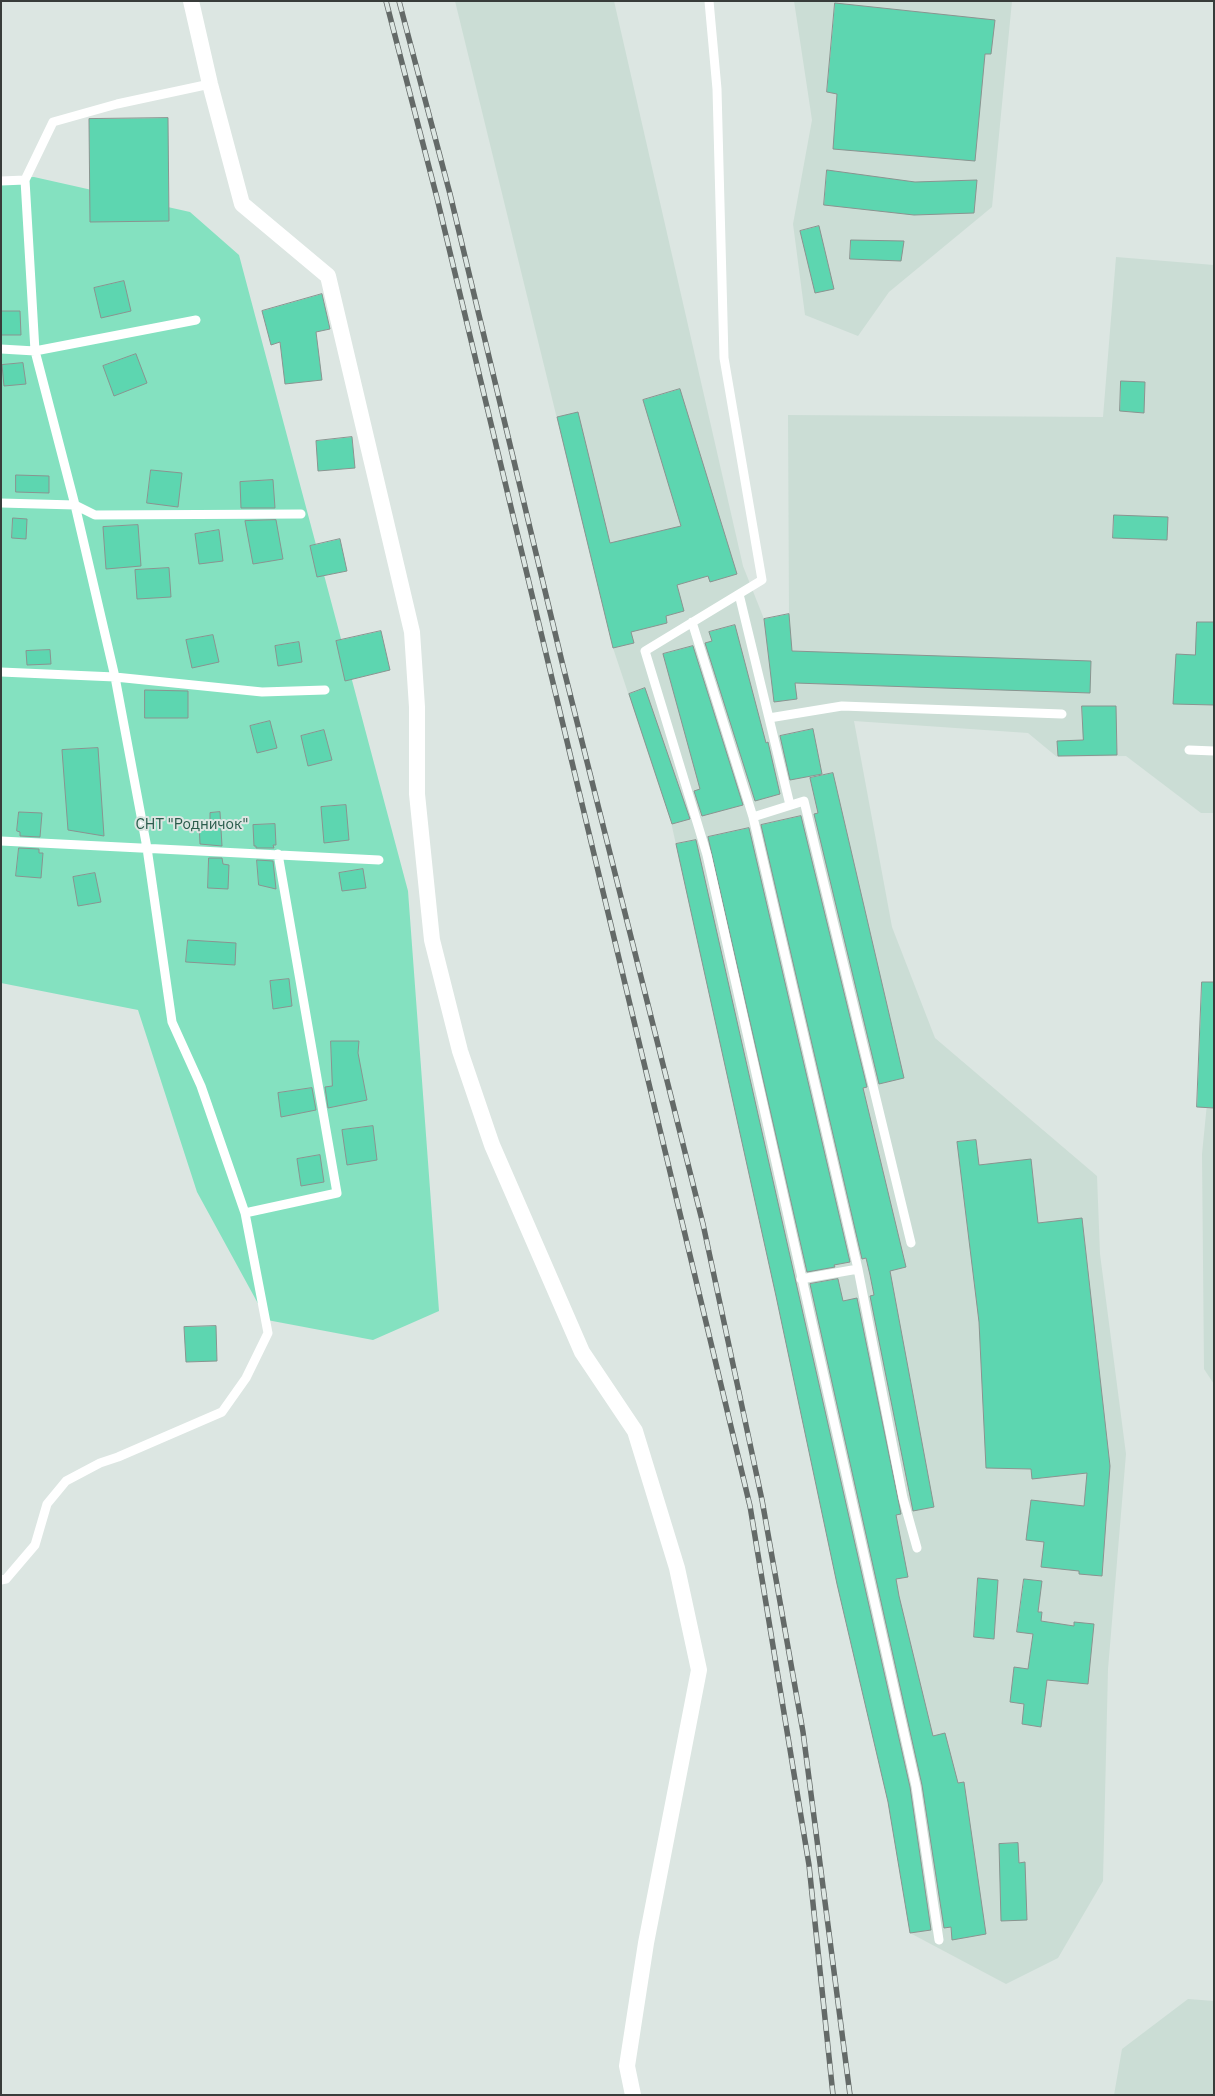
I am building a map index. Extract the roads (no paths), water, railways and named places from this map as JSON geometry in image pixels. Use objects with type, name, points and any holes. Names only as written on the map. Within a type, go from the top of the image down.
[{"type":"street","points":[[191,1],[210,84],[242,204],[328,276],[412,632],[417,707],[418,794],[432,940],[460,1051],[492,1145],[582,1352],[635,1431],[677,1568],[697,1661],[698,1670],[646,1943],[627,2066],[633,2095]]},
{"type":"lane","points":[[709,1],[717,90],[724,358],[762,580],[645,651],[707,855],[916,1786],[939,1940]]},
{"type":"lane","points":[[1,1580],[6,1579],[36,1545],[48,1504],[66,1481],[100,1463],[222,1412],[246,1378],[268,1333],[245,1213],[202,1086],[172,1022],[147,848],[115,677],[75,505],[35,351],[25,180],[53,122],[117,104],[210,84]]},
{"type":"lane","points":[[1,181],[25,180]]},
{"type":"lane","points":[[1,349],[35,351],[196,320]]},
{"type":"lane","points":[[1,503],[75,505],[95,515],[301,514]]},
{"type":"lane","points":[[739,594],[790,805]]},
{"type":"lane","points":[[692,622],[753,816],[858,1269],[903,1498],[917,1548]]},
{"type":"lane","points":[[1,672],[115,677],[262,692],[325,690]]},
{"type":"lane","points":[[769,718],[842,706],[1062,714]]},
{"type":"lane","points":[[1189,750],[1214,751]]},
{"type":"lane","points":[[753,816],[804,801],[911,1243]]},
{"type":"lane","points":[[1,841],[379,860]]},
{"type":"lane","points":[[245,1213],[337,1193],[278,854]]},
{"type":"lane","points":[[801,1279],[858,1269]]},
{"type":"railway","points":[[386,1],[437,198],[750,1506],[809,1865],[833,2095]]},
{"type":"railway","points":[[399,1],[450,194],[563,666],[703,1224],[762,1500],[803,1732],[850,2095]]},
{"type":"park label","name":"СНТ \"Родничок\"","points":[[192,825]]}]
